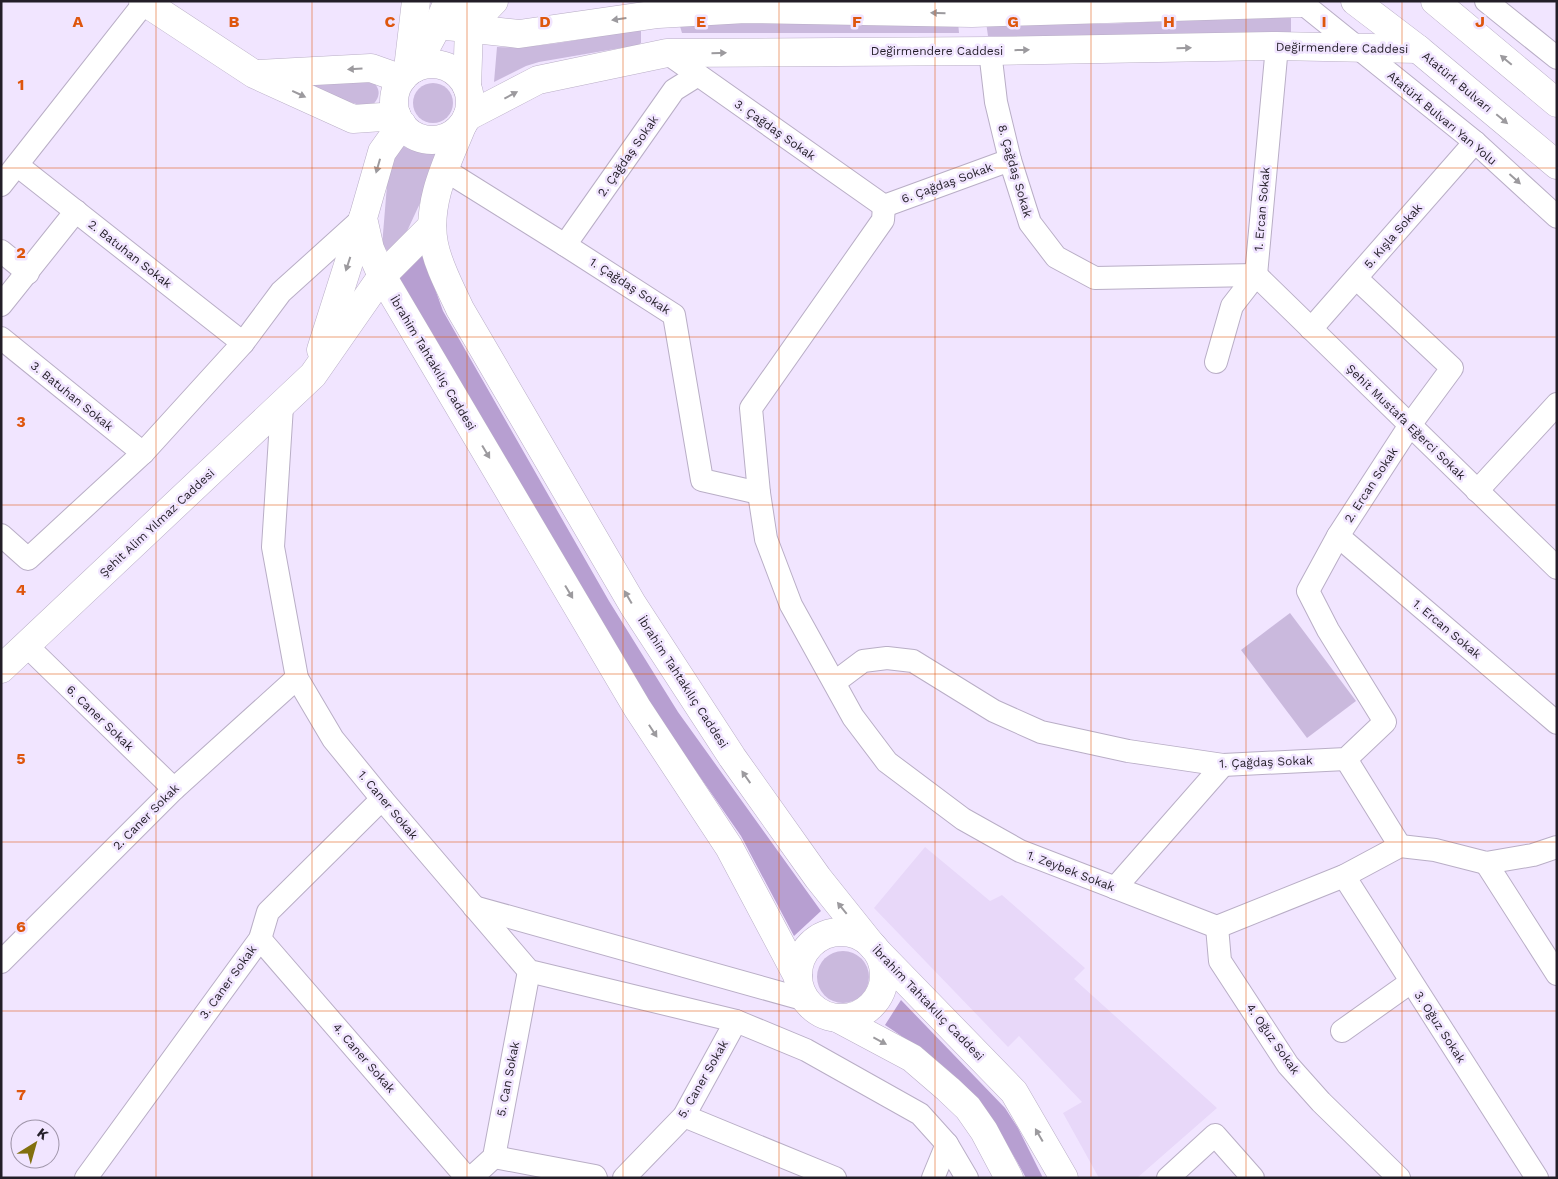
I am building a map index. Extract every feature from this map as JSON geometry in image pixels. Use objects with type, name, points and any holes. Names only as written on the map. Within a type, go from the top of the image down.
[{"type":"main road","points":[[470,14],[494,1]]},
{"type":"main road","name":"Atatürk Bulvarı","points":[[1355,1],[1418,49],[1557,165]]},
{"type":"main road","points":[[1435,1],[1557,102]]},
{"type":"main road","points":[[144,2],[254,74],[353,120],[399,120]]},
{"type":"main road","points":[[470,14],[468,88],[470,107],[465,122],[446,138],[426,140],[408,132],[399,120],[394,97],[397,88],[408,73],[443,13],[470,14],[519,34],[658,14],[745,8],[972,13],[1301,2]]},
{"type":"main road","points":[[408,73],[413,4]]},
{"type":"main road","points":[[972,13],[982,51]]},
{"type":"main road","points":[[658,14],[667,53]]},
{"type":"main road","name":"Değirmendere Caddesi","points":[[465,122],[538,80],[667,53],[982,51],[1277,46],[1418,49]]},
{"type":"main road","points":[[254,74],[371,68],[408,73],[431,64],[449,68],[463,79],[468,88]]},
{"type":"main road","name":"İbrahim Tahtakılıç Caddesi","points":[[399,120],[382,152],[363,218],[370,249],[382,276],[638,709],[729,847],[802,989]]},
{"type":"main road","name":"İbrahim Tahtakılıç Caddesi","points":[[465,122],[436,196],[432,226],[434,245],[447,281],[460,309],[633,605],[738,765],[818,878],[874,948],[1014,1092],[1064,1178]]},
{"type":"main road","points":[[313,375],[363,218]]},
{"type":"main road","name":"Şehit Alim Yılmaz Caddesi","points":[[1,669],[313,375],[382,276],[432,226]]},
{"type":"main road","points":[[843,932],[855,934],[865,939],[874,948],[882,960],[884,975],[882,990],[874,1003],[863,1012],[850,1018],[837,1018],[825,1015],[814,1009],[802,989],[799,966],[803,954],[810,945],[820,937],[831,933],[843,932]]},
{"type":"main road","points":[[837,1018],[912,1058],[948,1089],[968,1108],[984,1131],[1009,1178]]},
{"type":"street","points":[[1486,1],[1557,58]]},
{"type":"street","points":[[1,185],[144,2]]},
{"type":"street","name":"Atatürk Bulvarı Yan Yolu","points":[[1301,2],[1474,142],[1557,217]]},
{"type":"street","name":"1. Ercan Sokak","points":[[1256,275],[1277,46]]},
{"type":"street","name":"8. Çağdaş Sokak","points":[[982,51],[1010,160],[1030,223],[1056,257],[1095,278],[1256,275]]},
{"type":"street","name":"3. Çağdaş Sokak","points":[[667,53],[884,206]]},
{"type":"street","name":"2. Çağdaş Sokak","points":[[566,245],[674,90],[698,76]]},
{"type":"street","name":"5. Kışla Sokak","points":[[1311,329],[1474,142]]},
{"type":"street","name":"6. Çağdaş Sokak","points":[[884,206],[1010,160]]},
{"type":"street","name":"2. Batuhan Sokak","points":[[17,165],[243,343]]},
{"type":"street","name":"1. Çağdaş Sokak","points":[[445,170],[674,315],[702,480],[759,493]]},
{"type":"street","name":"1. Zeybek Sokak","points":[[884,206],[883,220],[751,408],[759,493],[766,539],[791,605],[853,717],[887,762],[964,818],[1020,851],[1217,927]]},
{"type":"street","points":[[1,305],[76,211]]},
{"type":"street","points":[[1,535],[28,558],[143,453],[243,343],[282,292],[363,218]]},
{"type":"street","points":[[1,251],[28,272]]},
{"type":"street","points":[[1216,362],[1232,306],[1256,275]]},
{"type":"street","name":"Şehit Mustafa Eğerci Sokak","points":[[1256,275],[1557,568]]},
{"type":"street","name":"2. Ercan Sokak","points":[[1346,759],[1385,722],[1328,630],[1308,592],[1338,536],[1410,425],[1452,368],[1356,278]]},
{"type":"street","name":"3. Batuhan Sokak","points":[[1,338],[143,453]]},
{"type":"street","points":[[1477,491],[1557,404]]},
{"type":"street","name":"1. Caner Sokak","points":[[282,406],[273,547],[297,678],[333,739],[529,971]]},
{"type":"street","name":"1. Ercan Sokak","points":[[1338,536],[1557,723]]},
{"type":"street","name":"6. Caner Sokak","points":[[26,646],[174,789]]},
{"type":"street","name":"1. Çağdaş Sokak","points":[[834,682],[863,661],[887,658],[914,661],[994,711],[1041,732],[1128,751],[1223,765],[1346,759]]},
{"type":"street","name":"2. Caner Sokak","points":[[1,962],[174,789],[297,678]]},
{"type":"street","points":[[1346,759],[1400,846]]},
{"type":"street","points":[[1115,888],[1223,765]]},
{"type":"street","name":"3. Caner Sokak","points":[[86,1178],[260,939],[268,912],[382,799]]},
{"type":"street","points":[[1217,927],[1344,876],[1400,846],[1435,850],[1486,863],[1533,855],[1557,847]]},
{"type":"street","points":[[1486,863],[1557,974]]},
{"type":"street","name":"3. Oğuz Sokak","points":[[1344,876],[1537,1178]]},
{"type":"street","points":[[474,907],[802,989]]},
{"type":"street","name":"4. Oğuz Sokak","points":[[1217,927],[1220,961],[1288,1065],[1321,1102],[1398,1178]]},
{"type":"street","name":"4. Caner Sokak","points":[[260,939],[469,1178]]},
{"type":"street","points":[[529,971],[736,1021],[806,1050],[920,1114],[947,1144],[967,1178]]},
{"type":"street","name":"5. Can Sokak","points":[[494,1157],[529,971]]},
{"type":"street","points":[[1342,1031],[1411,982]]},
{"type":"street","name":"5. Caner Sokak","points":[[624,1178],[684,1116],[736,1021]]},
{"type":"street","points":[[684,1116],[835,1178]]},
{"type":"street","points":[[1168,1178],[1215,1135],[1254,1178]]},
{"type":"street","points":[[933,1178],[947,1144]]},
{"type":"street","points":[[469,1178],[494,1157],[595,1176],[596,1178]]},
{"type":"shaded area","points":[[1280,16],[1291,18],[1291,32],[1285,36],[988,36],[986,22],[1104,24]]},
{"type":"shaded area","points":[[958,22],[959,33],[682,33],[679,23]]},
{"type":"shaded area","points":[[637,28],[641,29],[641,43],[638,45],[539,62],[526,66],[494,82],[497,47],[550,44]]},
{"type":"shaded area","points":[[370,79],[377,86],[379,93],[370,108],[291,85]]},
{"type":"shaded area","points":[[437,83],[444,86],[450,92],[453,103],[452,111],[444,120],[437,123],[429,123],[422,120],[414,111],[413,99],[416,92],[425,84]]},
{"type":"shaded area","points":[[397,146],[439,152],[421,201],[402,242],[389,252],[382,246],[388,173]]},
{"type":"shaded area","points":[[421,250],[443,311],[609,601],[678,712],[821,911],[794,936],[741,836],[652,708],[398,278]]},
{"type":"shaded area","points":[[1290,613],[1356,701],[1307,738],[1241,650]]},
{"type":"shaded area","points":[[925,847],[990,901],[1002,895],[1085,968],[1074,979],[1217,1108],[1137,1178],[1099,1178],[1063,1113],[1082,1102],[1019,1036],[1008,1047],[874,908]]},
{"type":"shaded area","points":[[843,951],[853,953],[861,959],[867,967],[869,977],[867,987],[861,995],[853,1001],[843,1003],[833,1001],[825,995],[819,987],[817,977],[819,967],[825,959],[833,953]]},
{"type":"shaded area","points":[[901,1000],[1005,1108],[1018,1128],[1043,1178],[1026,1178],[1010,1149],[983,1108],[962,1083],[934,1059],[885,1025]]}]
